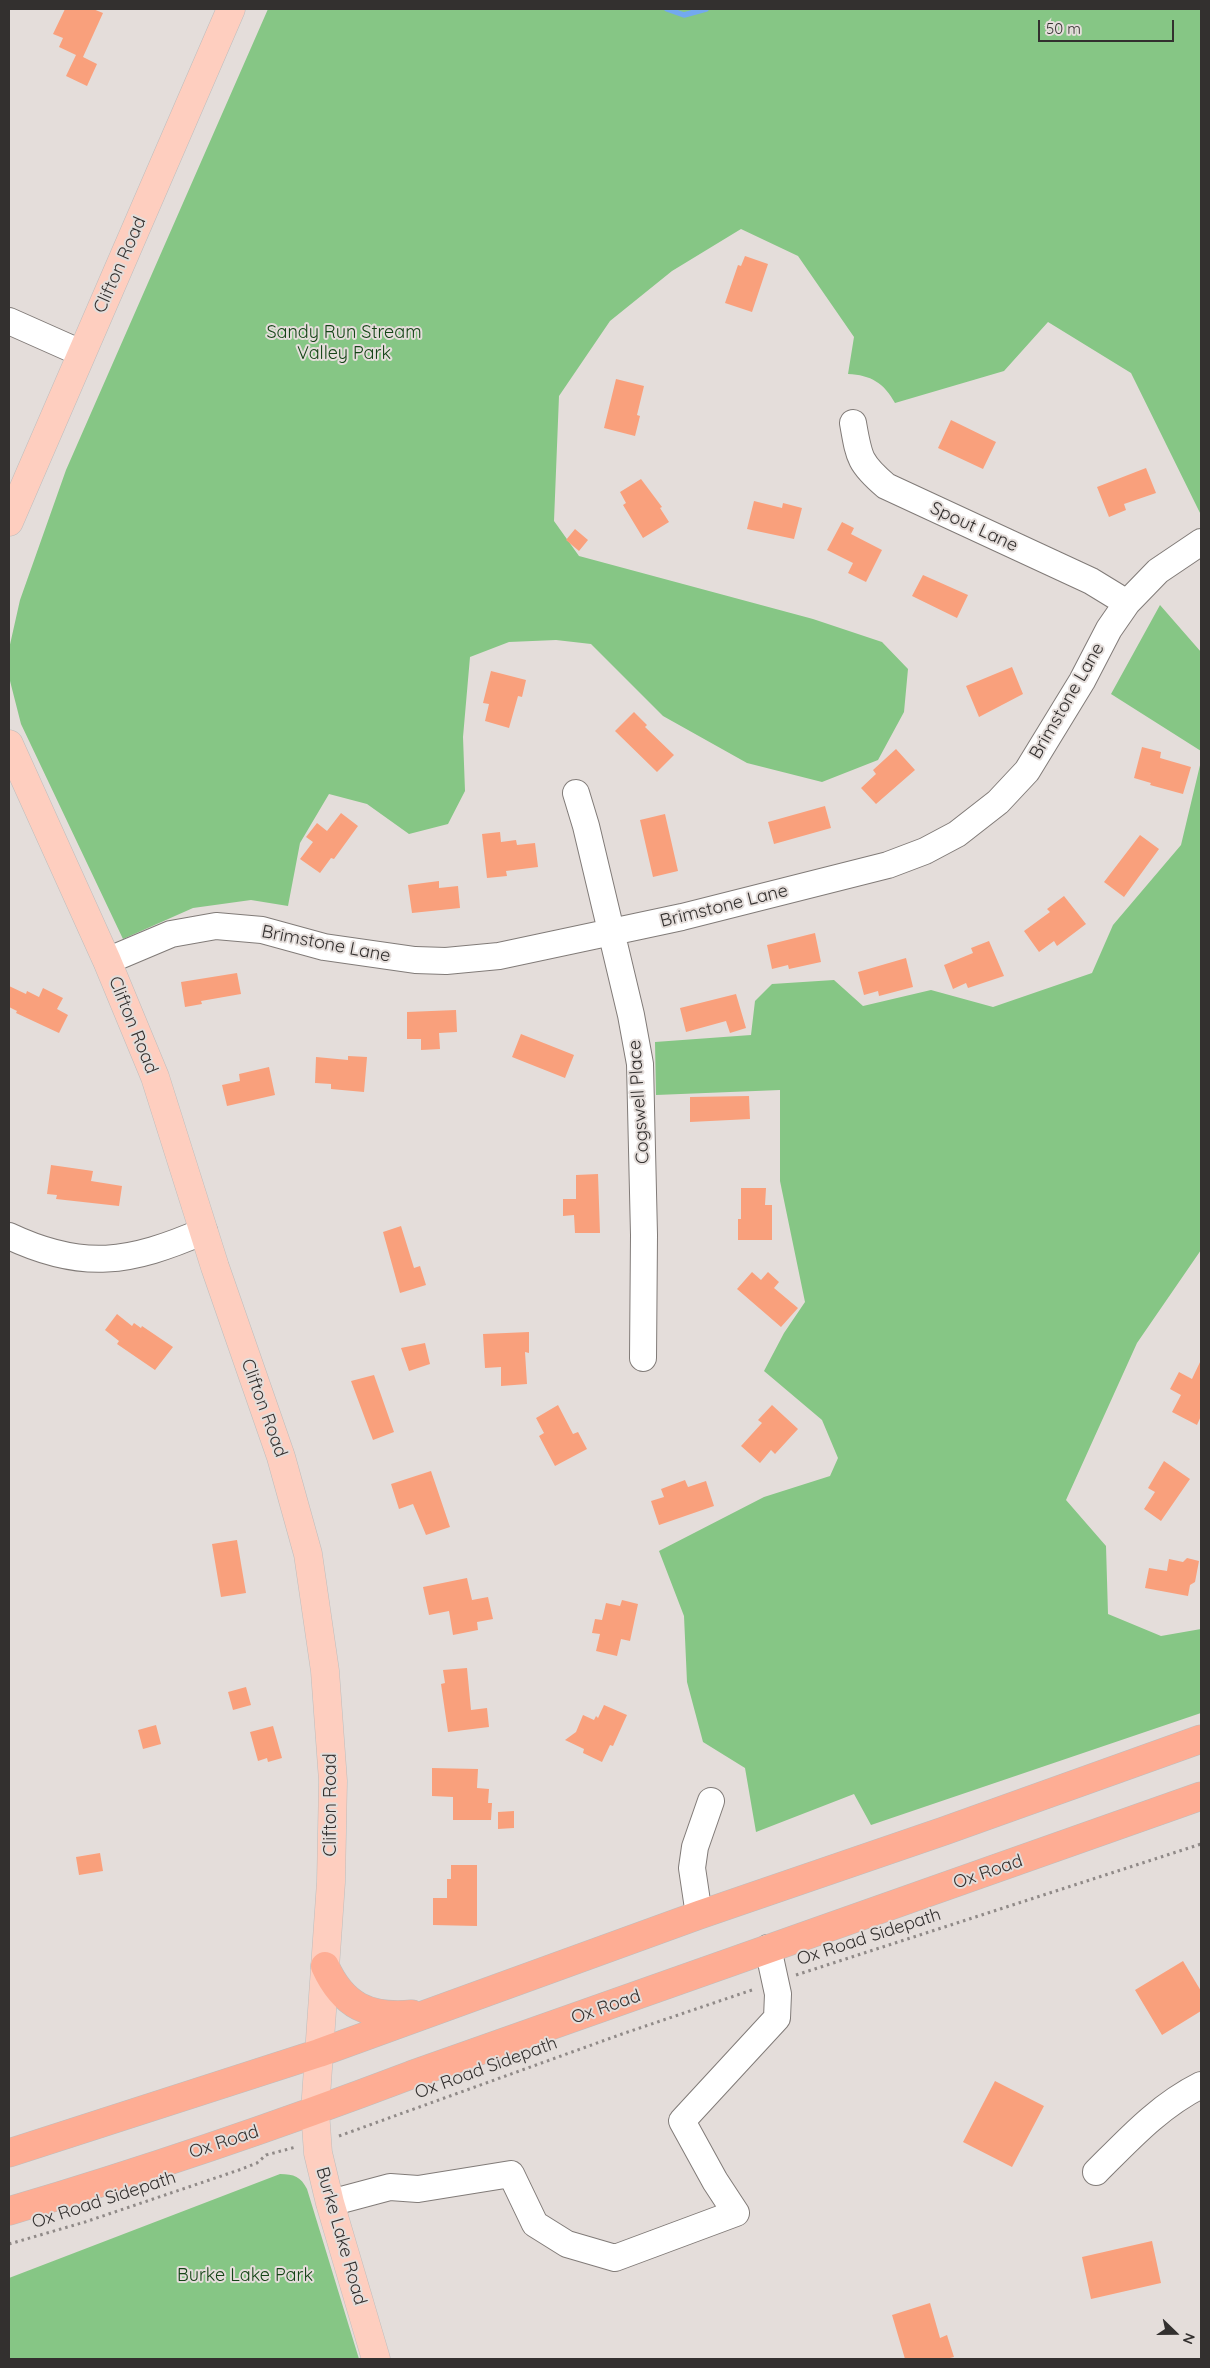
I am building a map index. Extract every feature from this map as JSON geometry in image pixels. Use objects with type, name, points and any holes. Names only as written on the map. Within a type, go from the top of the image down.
[{"type":"highway","points":[[9,2153],[319,2053],[700,1915],[944,1831],[1201,1739]]},
{"type":"highway","name":"Ox Road","points":[[9,2211],[82,2189],[316,2111],[768,1948],[1201,1796]]},
{"type":"highway","points":[[325,1966],[337,1990],[357,2006],[391,2014],[431,2013]]},
{"type":"main road","name":"Clifton Road","points":[[9,522],[231,9]]},
{"type":"main road","name":"Clifton Road","points":[[9,744],[73,890],[107,961],[154,1077],[244,1355],[282,1457],[312,1572],[324,1671],[333,1781],[331,1882],[316,2111]]},
{"type":"main road","name":"Burke Lake Road","points":[[316,2111],[318,2153],[330,2203],[376,2359]]},
{"type":"street","points":[[9,320],[81,354]]},
{"type":"street","name":"Spout Lane","points":[[853,423],[859,456],[868,471],[886,486],[1091,581],[1127,603]]},
{"type":"street","name":"Brimstone Lane","points":[[107,961],[172,934],[216,926],[262,930],[360,954],[446,961],[499,956],[611,933],[888,865],[925,851],[957,834],[998,802],[1027,771],[1082,681],[1109,629],[1127,603],[1158,571],[1201,542]]},
{"type":"street","name":"Cogswell Place","points":[[576,793],[586,826],[631,1015],[640,1064],[644,1235],[643,1358]]},
{"type":"street","points":[[9,1236],[58,1255],[102,1260],[164,1248],[204,1231]]},
{"type":"street","points":[[700,1915],[692,1868],[695,1847],[711,1801]]},
{"type":"street","points":[[330,2203],[390,2187],[418,2189],[511,2174],[535,2224],[567,2244],[615,2258],[736,2213],[715,2181],[682,2121],[777,2018],[778,1994],[768,1948]]},
{"type":"street","points":[[1096,2172],[1151,2117],[1181,2095],[1201,2085]]},
{"type":"path","name":"Ox Road Sidepath","points":[[9,2244],[85,2222],[239,2170],[257,2162],[266,2155],[346,2134],[537,2064],[775,1982],[1201,1844]]},
{"type":"green space","name":"Sandy Run Stream Valley Park","points":[[268,9],[1201,9],[1201,515],[1131,373],[1048,322],[1004,371],[895,403],[886,390],[876,381],[864,376],[848,374],[854,337],[798,256],[741,229],[672,271],[610,321],[559,396],[554,521],[579,556],[813,619],[882,642],[908,669],[904,712],[878,760],[822,782],[747,763],[663,716],[591,644],[556,640],[509,642],[470,657],[463,737],[465,791],[448,824],[409,834],[367,804],[329,794],[300,843],[288,906],[251,900],[193,908],[123,939],[21,724],[9,677],[9,649],[20,600],[66,470]]},
{"type":"green space","points":[[1160,605],[1201,652],[1201,751],[1111,694]]},
{"type":"green space","points":[[1201,761],[1201,1250],[1137,1343],[1066,1500],[1106,1546],[1108,1614],[1161,1636],[1201,1629],[1201,1713],[871,1825],[854,1794],[756,1832],[745,1768],[703,1742],[687,1682],[684,1616],[659,1551],[764,1497],[830,1476],[838,1458],[822,1420],[764,1371],[784,1333],[805,1302],[780,1181],[780,1090],[656,1095],[655,1042],[751,1035],[755,1001],[772,984],[834,980],[863,1006],[931,990],[993,1007],[1092,973],[1113,925],[1181,845]]},
{"type":"green space","name":"Burke Lake Park","points":[[280,2174],[296,2177],[307,2189],[359,2359],[9,2359],[9,2278]]},
{"type":"building","points":[[65,9],[93,9],[103,13],[83,57],[97,64],[87,86],[66,76],[76,55],[59,47],[63,38],[53,34]]},
{"type":"building","points":[[745,256],[768,264],[752,312],[725,303],[738,265],[741,266]]},
{"type":"building","points":[[616,379],[644,386],[637,415],[640,416],[635,436],[604,428]]},
{"type":"building","points":[[951,420],[996,442],[983,469],[938,448]]},
{"type":"building","points":[[1146,468],[1156,493],[1124,504],[1126,510],[1109,517],[1097,487]]},
{"type":"building","points":[[641,479],[662,507],[660,508],[669,522],[643,538],[623,505],[626,503],[620,492]]},
{"type":"building","points":[[754,501],[782,508],[783,503],[802,508],[794,539],[747,529]]},
{"type":"building","points":[[842,522],[854,528],[851,534],[882,550],[866,582],[848,573],[853,563],[827,550]]},
{"type":"building","points":[[575,529],[588,540],[579,551],[566,540]]},
{"type":"building","points":[[923,575],[968,595],[957,618],[912,596]]},
{"type":"building","points":[[1012,667],[1023,694],[979,717],[966,686]]},
{"type":"building","points":[[491,671],[526,680],[522,697],[518,696],[509,728],[485,721],[489,704],[483,703]]},
{"type":"building","points":[[634,712],[647,725],[645,727],[674,755],[657,772],[615,731]]},
{"type":"building","points":[[1142,747],[1161,752],[1160,758],[1191,767],[1183,794],[1150,785],[1151,783],[1134,778]]},
{"type":"building","points":[[896,749],[915,770],[876,804],[861,788],[876,774],[873,770]]},
{"type":"building","points":[[825,806],[831,828],[774,844],[768,822]]},
{"type":"building","points":[[341,813],[358,826],[334,859],[331,858],[320,873],[300,859],[313,842],[306,837],[317,823],[327,831]]},
{"type":"building","points":[[665,814],[678,871],[653,877],[640,820]]},
{"type":"building","points":[[500,832],[501,842],[516,840],[517,845],[535,843],[538,867],[506,871],[507,876],[487,878],[482,834]]},
{"type":"building","points":[[1140,835],[1159,849],[1124,897],[1104,882]]},
{"type":"building","points":[[439,881],[439,888],[458,886],[460,908],[412,913],[408,885]]},
{"type":"building","points":[[1064,896],[1086,924],[1057,946],[1054,941],[1039,952],[1024,931],[1050,912],[1047,909]]},
{"type":"building","points":[[815,933],[821,962],[789,969],[788,965],[772,969],[767,945]]},
{"type":"building","points":[[989,941],[1004,976],[968,988],[966,983],[953,989],[944,965],[973,953],[971,948]]},
{"type":"building","points":[[906,958],[913,987],[879,996],[878,991],[864,995],[858,972]]},
{"type":"building","points":[[237,973],[241,994],[201,1001],[202,1004],[185,1007],[181,982]]},
{"type":"building","points":[[9,986],[26,994],[27,991],[39,997],[43,988],[63,998],[57,1009],[68,1015],[59,1033],[16,1013],[17,1011],[9,1007]]},
{"type":"building","points":[[736,994],[746,1028],[730,1033],[726,1021],[686,1032],[680,1008]]},
{"type":"building","points":[[456,1010],[457,1032],[439,1033],[440,1049],[421,1050],[421,1039],[407,1039],[407,1012]]},
{"type":"building","points":[[521,1034],[574,1055],[565,1078],[512,1057]]},
{"type":"building","points":[[348,1056],[367,1057],[364,1092],[331,1089],[331,1084],[315,1083],[316,1057],[348,1060]]},
{"type":"building","points":[[269,1067],[275,1095],[227,1106],[222,1085],[240,1081],[239,1074]]},
{"type":"building","points":[[749,1096],[750,1119],[690,1122],[690,1097]]},
{"type":"building","points":[[51,1165],[93,1171],[91,1181],[122,1186],[119,1206],[56,1199],[57,1195],[47,1194]]},
{"type":"building","points":[[598,1174],[600,1233],[575,1233],[574,1215],[563,1216],[563,1199],[576,1199],[576,1175]]},
{"type":"building","points":[[741,1188],[766,1188],[765,1205],[772,1205],[772,1240],[738,1240],[738,1219],[741,1219]]},
{"type":"building","points":[[401,1226],[414,1268],[420,1266],[426,1285],[400,1293],[383,1232]]},
{"type":"building","points":[[752,1272],[761,1280],[768,1272],[779,1282],[774,1288],[798,1308],[781,1327],[737,1289]]},
{"type":"building","points":[[117,1314],[132,1326],[134,1323],[141,1328],[142,1326],[173,1347],[155,1370],[117,1344],[119,1341],[105,1330]]},
{"type":"building","points":[[529,1332],[529,1353],[525,1352],[527,1384],[501,1386],[501,1367],[485,1368],[483,1334]]},
{"type":"building","points":[[425,1343],[430,1364],[409,1371],[401,1348]]},
{"type":"building","points":[[1201,1360],[1201,1416],[1197,1425],[1172,1412],[1181,1395],[1170,1389],[1179,1372],[1192,1379]]},
{"type":"building","points":[[374,1375],[394,1432],[373,1440],[351,1381]]},
{"type":"building","points":[[558,1405],[573,1434],[578,1432],[587,1449],[555,1466],[539,1436],[544,1433],[536,1418]]},
{"type":"building","points":[[772,1405],[798,1429],[775,1454],[771,1450],[760,1463],[741,1446],[762,1423],[758,1420]]},
{"type":"building","points":[[1164,1461],[1190,1479],[1161,1521],[1144,1509],[1155,1492],[1148,1488]]},
{"type":"building","points":[[431,1471],[450,1527],[426,1535],[413,1504],[399,1509],[391,1484]]},
{"type":"building","points":[[685,1480],[688,1487],[706,1481],[714,1506],[659,1525],[651,1501],[664,1497],[661,1489]]},
{"type":"building","points":[[237,1540],[246,1593],[221,1597],[212,1544]]},
{"type":"building","points":[[1187,1558],[1199,1561],[1195,1582],[1190,1585],[1188,1596],[1145,1588],[1149,1568],[1167,1571],[1169,1559],[1183,1562]]},
{"type":"building","points":[[467,1578],[472,1600],[488,1597],[493,1619],[477,1622],[478,1630],[453,1635],[449,1611],[429,1615],[423,1587]]},
{"type":"building","points":[[622,1600],[638,1604],[630,1641],[621,1639],[617,1656],[596,1651],[600,1634],[592,1633],[595,1619],[602,1620],[606,1603],[620,1606]]},
{"type":"building","points":[[467,1668],[471,1710],[487,1708],[489,1727],[448,1732],[441,1684],[445,1683],[443,1670]]},
{"type":"building","points":[[246,1687],[251,1705],[233,1710],[228,1692]]},
{"type":"building","points":[[604,1705],[627,1715],[613,1746],[610,1745],[602,1762],[583,1753],[584,1749],[565,1740],[576,1732],[583,1715],[594,1720],[596,1716],[598,1718]]},
{"type":"building","points":[[156,1725],[161,1744],[143,1749],[138,1730]]},
{"type":"building","points":[[273,1726],[282,1758],[268,1762],[267,1758],[258,1761],[250,1732]]},
{"type":"building","points":[[432,1768],[478,1769],[477,1788],[489,1789],[488,1803],[492,1803],[491,1820],[453,1820],[453,1797],[432,1796]]},
{"type":"building","points":[[514,1811],[514,1828],[498,1829],[498,1812]]},
{"type":"building","points":[[100,1853],[103,1871],[79,1875],[76,1857]]},
{"type":"building","points":[[451,1865],[477,1865],[477,1926],[433,1925],[433,1898],[447,1898],[447,1879],[451,1879]]},
{"type":"building","points":[[1183,1961],[1201,1991],[1201,2011],[1162,2035],[1135,1990]]},
{"type":"building","points":[[995,2081],[1044,2106],[1012,2167],[963,2142]]},
{"type":"building","points":[[1152,2241],[1161,2283],[1091,2299],[1082,2257]]},
{"type":"building","points":[[930,2303],[940,2338],[947,2335],[954,2357],[946,2359],[905,2359],[892,2315]]},
{"type":"waterway","points":[[667,9],[684,15],[706,9]]}]
